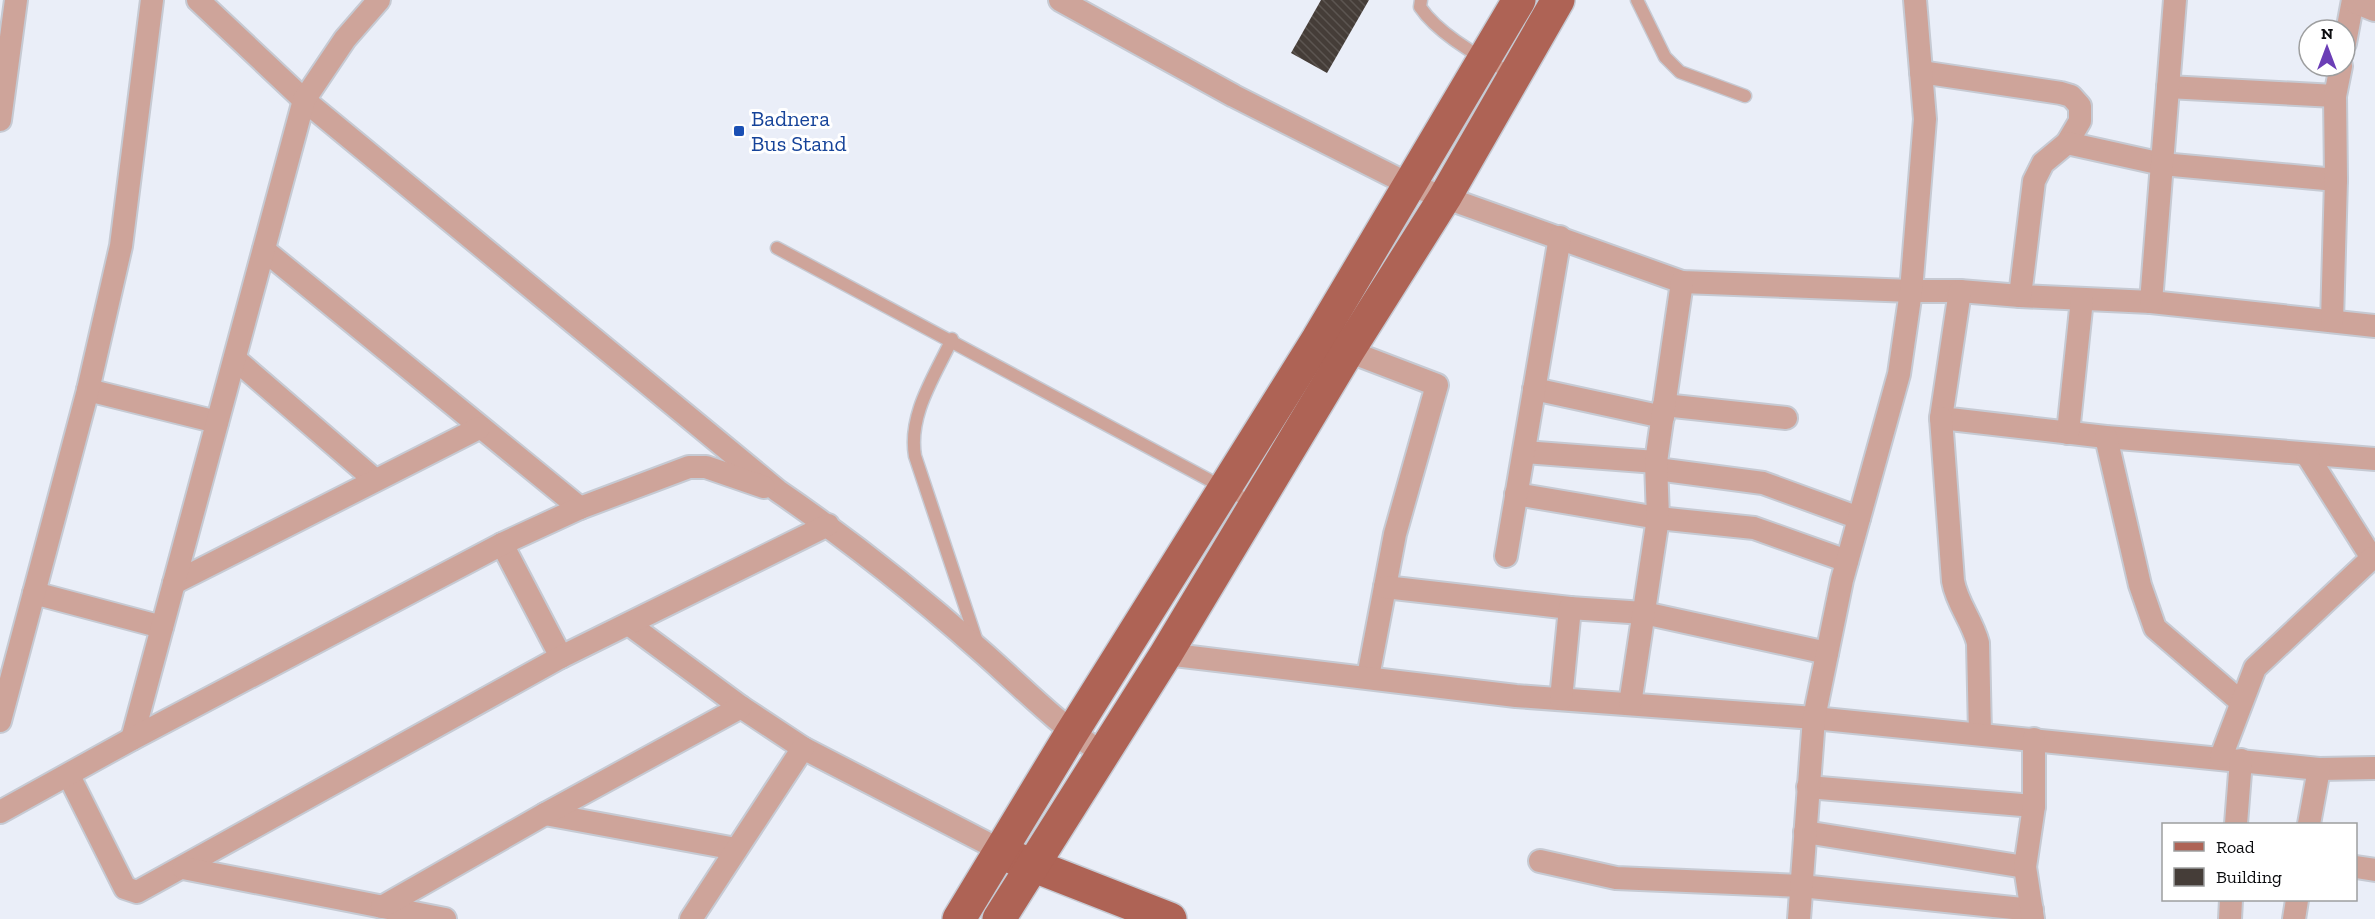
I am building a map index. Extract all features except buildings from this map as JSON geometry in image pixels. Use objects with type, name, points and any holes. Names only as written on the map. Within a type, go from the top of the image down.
[{"type":"main road","points":[[959,919],[1071,734],[1227,488],[1519,0]]},
{"type":"main road","points":[[999,919],[1166,654],[1348,351],[1445,197],[1558,0]]},
{"type":"main road","points":[[1002,851],[1032,867],[1170,919]]},
{"type":"street","points":[[0,120],[16,0]]},
{"type":"street","points":[[0,721],[88,390],[126,223],[152,0]]},
{"type":"street","points":[[198,0],[304,100],[778,491],[828,525],[979,649],[1071,734],[1102,753]]},
{"type":"street","points":[[132,739],[304,100],[345,39],[379,0]]},
{"type":"street","points":[[1799,919],[1814,718],[1848,561],[1899,374],[1911,291],[1925,119],[1915,0]]},
{"type":"street","points":[[2151,302],[2175,0]]},
{"type":"street","points":[[2350,18],[2353,0]]},
{"type":"street","points":[[2358,0],[2375,7]]},
{"type":"street","points":[[1069,2],[1234,96],[1410,184],[1682,282],[1960,291],[2151,302],[2375,326]]},
{"type":"street","points":[[1921,72],[2071,96],[2080,106],[2080,121],[2067,144],[2043,163],[2034,181],[2020,296]]},
{"type":"street","points":[[2332,321],[2336,180],[2335,96],[2339,78]]},
{"type":"street","points":[[2168,87],[2335,96]]},
{"type":"street","points":[[2067,144],[2162,165],[2336,180]]},
{"type":"street","points":[[1506,556],[1560,237]]},
{"type":"street","points":[[264,250],[479,428],[580,508]]},
{"type":"street","points":[[1630,704],[1658,518],[1656,466],[1682,282]]},
{"type":"street","points":[[1960,291],[1941,418],[1955,596],[1975,631],[1978,643],[1980,734]]},
{"type":"street","points":[[2068,433],[2082,299]]},
{"type":"street","points":[[1348,351],[1437,385],[1395,534],[1368,677]]},
{"type":"street","points":[[235,359],[375,480]]},
{"type":"street","points":[[1534,389],[1664,411],[1786,418]]},
{"type":"street","points":[[88,390],[217,422]]},
{"type":"street","points":[[1941,418],[2068,433],[2375,459]]},
{"type":"street","points":[[174,583],[479,428]]},
{"type":"street","points":[[2106,436],[2140,585],[2155,628],[2241,702]]},
{"type":"street","points":[[1524,452],[1656,466],[1763,483],[1859,518]]},
{"type":"street","points":[[2236,823],[2231,758],[2241,702],[2255,668],[2373,558],[2307,455]]},
{"type":"street","points":[[0,812],[69,776],[132,739],[502,544],[580,508],[678,470],[698,466],[778,491]]},
{"type":"street","points":[[1516,494],[1658,518],[1754,528],[1848,561]]},
{"type":"street","points":[[69,776],[128,891],[141,891],[561,657],[630,625],[828,525]]},
{"type":"street","points":[[502,544],[561,657]]},
{"type":"street","points":[[1385,587],[1644,614],[1827,653]]},
{"type":"street","points":[[34,593],[162,627]]},
{"type":"street","points":[[1561,699],[1570,608]]},
{"type":"street","points":[[630,625],[741,707],[803,748],[1002,851]]},
{"type":"street","points":[[1166,654],[1561,699],[1814,718],[2231,758],[2319,769],[2375,768]]},
{"type":"street","points":[[382,907],[545,814],[741,707]]},
{"type":"street","points":[[1540,861],[1623,879],[1801,886],[2032,915],[2025,867],[2034,806],[2034,739]]},
{"type":"street","points":[[691,919],[803,748]]},
{"type":"street","points":[[2309,823],[2319,769]]},
{"type":"street","points":[[1808,787],[2034,806]]},
{"type":"street","points":[[545,814],[736,849]]},
{"type":"street","points":[[1805,832],[2025,867]]},
{"type":"street","points":[[2357,867],[2375,870]]},
{"type":"street","points":[[183,868],[445,919]]},
{"type":"street","points":[[2230,919],[2231,901]]},
{"type":"street","points":[[2294,919],[2297,901]]},
{"type":"lane","points":[[1421,0],[1420,7],[1427,17],[1484,60],[1515,75]]},
{"type":"lane","points":[[1637,0],[1665,57],[1680,72],[1745,96]]},
{"type":"lane","points":[[777,248],[952,339],[1256,504]]},
{"type":"lane","points":[[952,339],[914,420],[912,439],[915,456],[979,649]]},
{"type":"place","name":"Badnera Bus Stand","points":[[739,131]]}]
